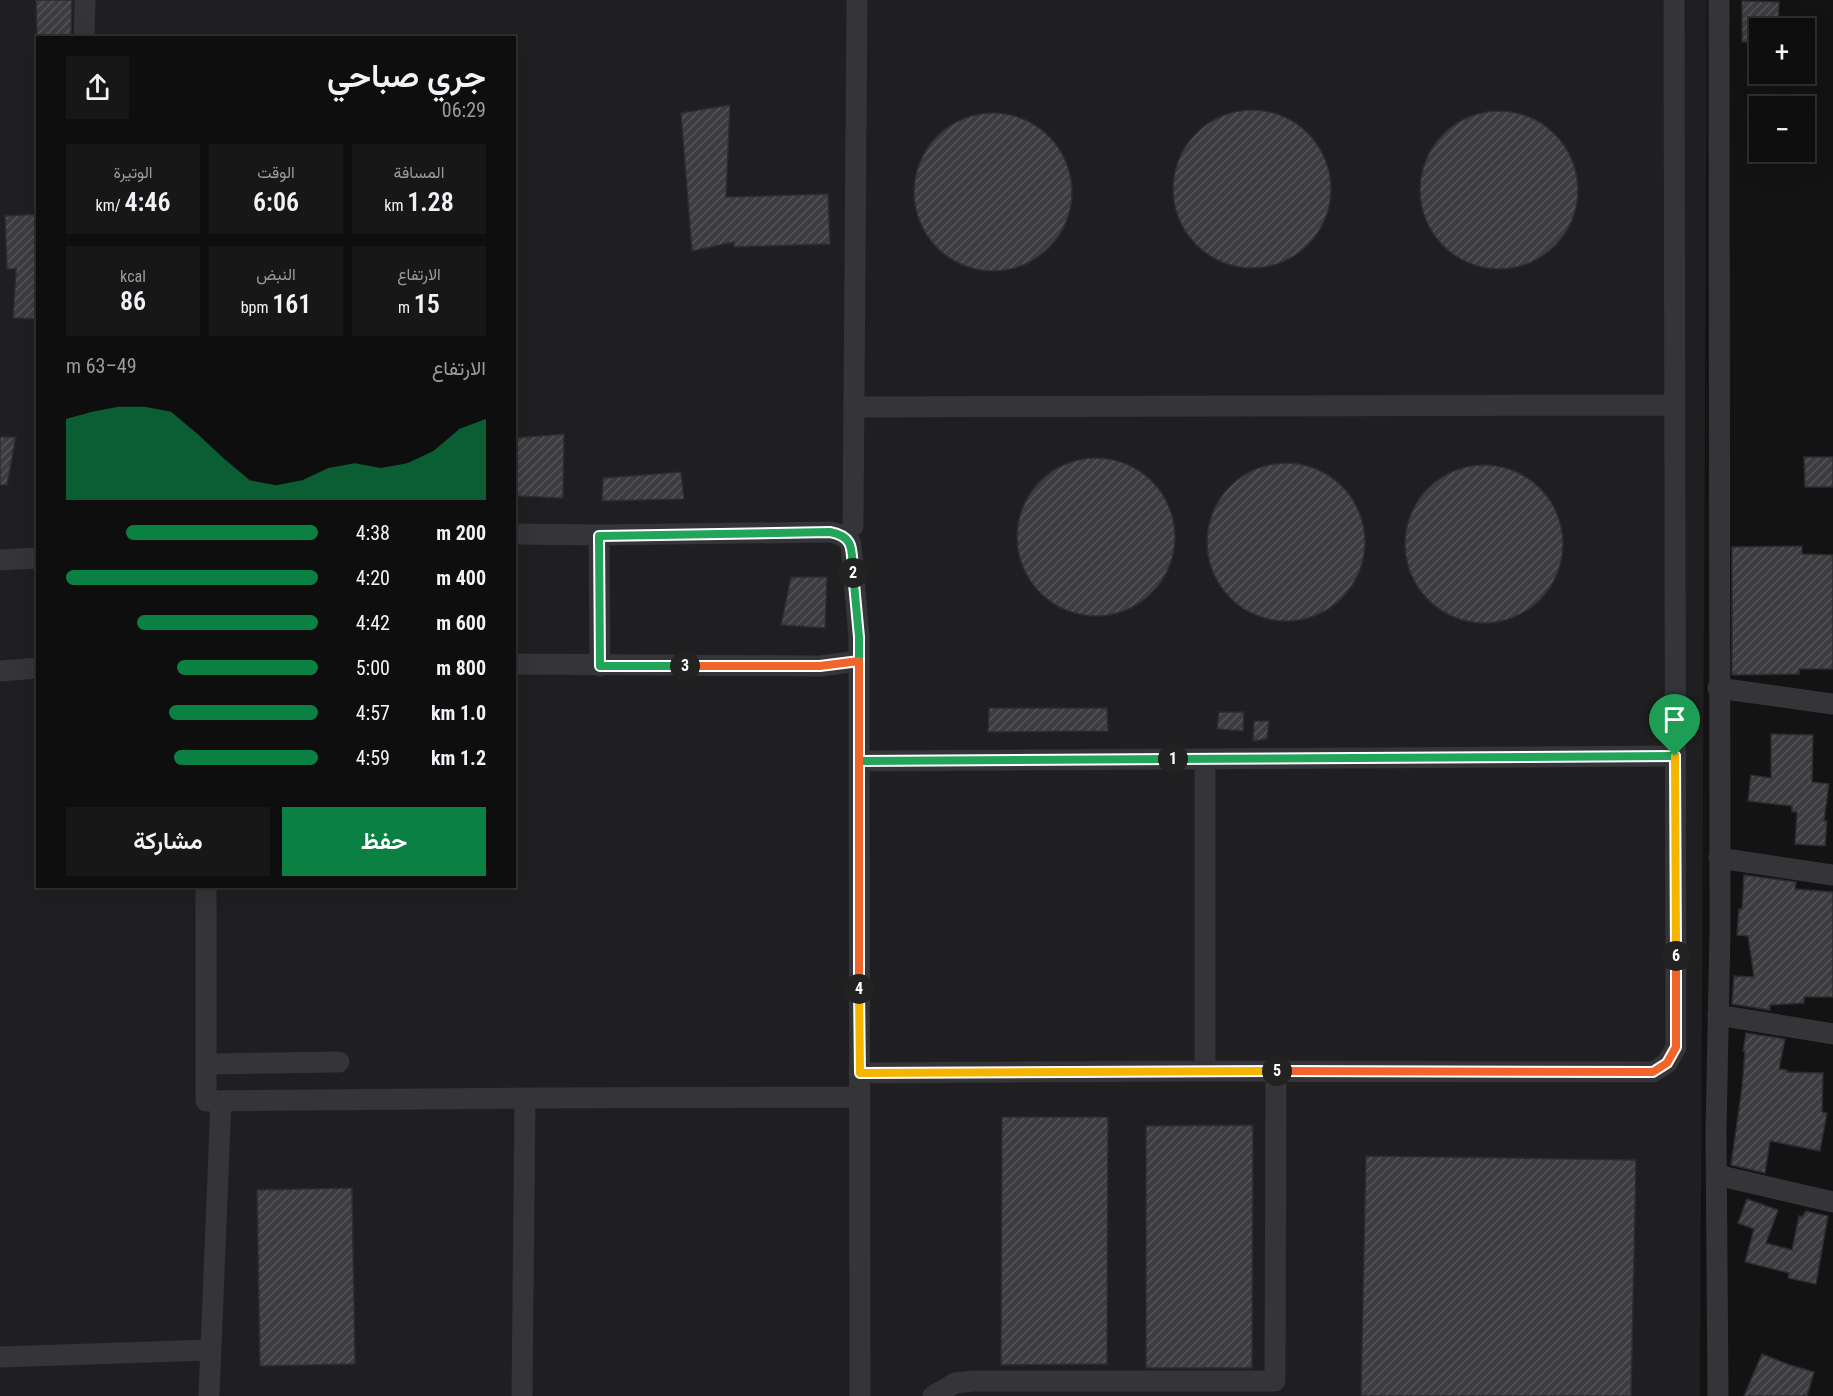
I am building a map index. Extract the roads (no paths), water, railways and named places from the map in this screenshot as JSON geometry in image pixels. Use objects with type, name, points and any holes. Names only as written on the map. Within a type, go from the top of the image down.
[{"type":"street","points":[[84,36],[85,0]]},
{"type":"street","points":[[853,526],[857,0]]},
{"type":"street","points":[[860,1073],[1653,1072],[1667,1063],[1676,1047],[1674,0]]},
{"type":"street","points":[[1718,1396],[1719,0]]},
{"type":"street","points":[[854,406],[1674,405]]},
{"type":"street","points":[[516,534],[599,536],[830,532],[840,534],[851,544],[859,637],[861,1396]]},
{"type":"street","points":[[599,536],[600,666]]},
{"type":"street","points":[[0,560],[36,558]]},
{"type":"street","points":[[516,664],[820,666],[859,661]]},
{"type":"street","points":[[0,671],[36,668]]},
{"type":"street","points":[[1718,688],[1833,704]]},
{"type":"street","points":[[859,761],[1675,756]]},
{"type":"street","points":[[1205,759],[1205,1071]]},
{"type":"street","points":[[1719,858],[1833,875]]},
{"type":"street","points":[[206,888],[206,1101],[859,1097]]},
{"type":"street","points":[[1718,1015],[1833,1034]]},
{"type":"street","points":[[206,1064],[339,1062]]},
{"type":"street","points":[[933,1396],[955,1383],[974,1381],[1275,1381],[1276,1071]]},
{"type":"street","points":[[522,1396],[525,1098]]},
{"type":"street","points":[[209,1396],[220,1101]]},
{"type":"street","points":[[1717,1175],[1833,1202]]},
{"type":"street","points":[[0,1357],[211,1350]]}]
